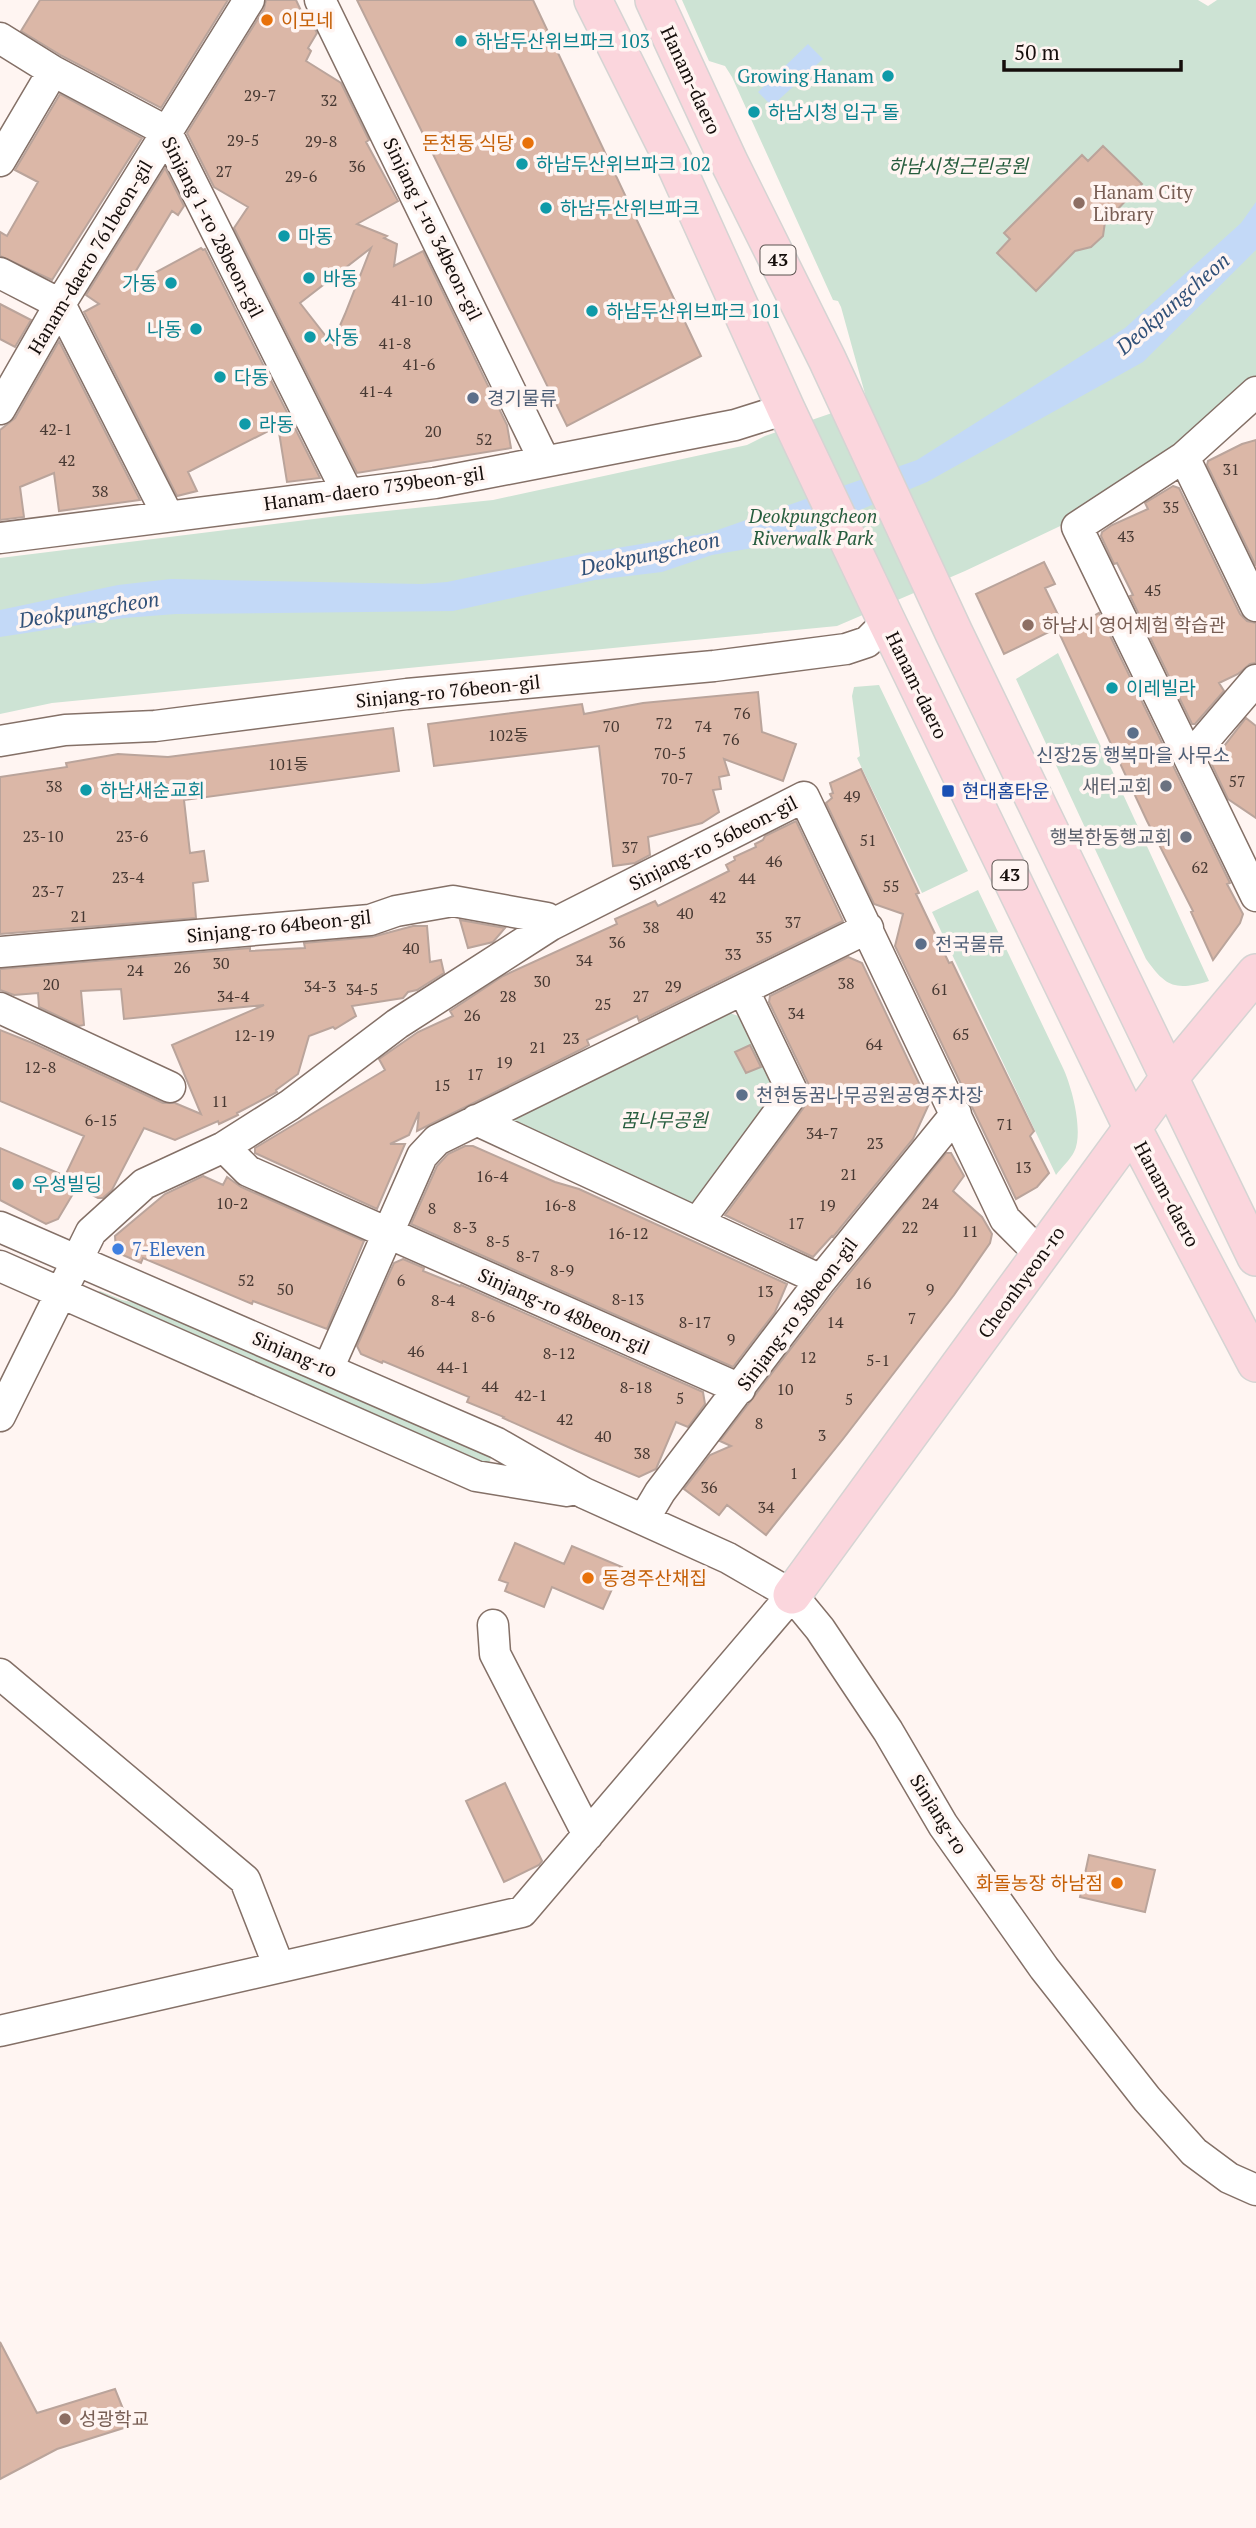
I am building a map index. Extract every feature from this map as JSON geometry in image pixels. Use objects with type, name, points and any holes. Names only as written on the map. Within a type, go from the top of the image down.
[{"type":"main road","name":"Hanam-daero","points":[[593,0],[677,168],[883,614],[1133,1129],[1256,1363]]},
{"type":"main road","name":"Hanam-daero","points":[[654,0],[729,162],[1256,1257]]},
{"type":"main road","name":"Cheonhyeon-ro","points":[[792,1595],[1170,1078],[1256,974]]},
{"type":"street","name":"Hanam-daero 761beon-gil","points":[[0,409],[60,304],[249,0]]},
{"type":"street","name":"Sinjang 1-ro 34beon-gil","points":[[320,0],[544,460]]},
{"type":"street","name":"Sinjang 1-ro 28beon-gil","points":[[0,38],[53,71],[166,131],[347,492]]},
{"type":"street","points":[[0,161],[53,71]]},
{"type":"street","points":[[0,273],[60,304],[168,516]]},
{"type":"street","points":[[1256,392],[1184,457],[1077,527],[1256,896]]},
{"type":"street","name":"Hanam-daero 739beon-gil","points":[[0,538],[347,492],[435,483],[544,460],[790,416]]},
{"type":"street","points":[[1184,457],[1256,606]]},
{"type":"street","name":"Sinjang-ro 76beon-gil","points":[[0,741],[65,730],[155,726],[407,694],[715,666],[846,649],[867,642],[883,614]]},
{"type":"street","points":[[1190,757],[1256,680]]},
{"type":"street","name":"Sinjang-ro 56beon-gil","points":[[0,1416],[91,1232],[144,1184],[223,1147],[290,1105],[397,1024],[551,925],[804,797],[1005,1219],[1040,1254]]},
{"type":"street","name":"Sinjang-ro 64beon-gil","points":[[0,952],[370,920],[396,911],[453,901],[547,918],[551,925]]},
{"type":"street","points":[[328,1369],[422,1156],[436,1140],[868,928]]},
{"type":"street","points":[[698,1222],[793,1093],[744,991]]},
{"type":"street","points":[[0,1009],[170,1087]]},
{"type":"street","name":"Sinjang-ro 38beon-gil","points":[[644,1519],[660,1492],[821,1280],[957,1114]]},
{"type":"street","points":[[475,1120],[821,1280]]},
{"type":"street","points":[[223,1147],[248,1171],[388,1233]]},
{"type":"street","name":"Sinjang-ro","points":[[0,1227],[497,1443],[584,1493],[728,1559],[792,1595],[820,1629],[888,1731],[943,1825],[1044,1968],[1147,2099],[1194,2152],[1229,2178],[1256,2190]]},
{"type":"street","name":"Sinjang-ro 48beon-gil","points":[[388,1233],[740,1389]]},
{"type":"street","name":"Sinjang-ro","points":[[0,1266],[477,1476],[584,1493]]},
{"type":"street","points":[[0,2031],[522,1912],[792,1595]]},
{"type":"street","points":[[493,1625],[495,1654],[588,1835]]},
{"type":"street","points":[[0,1674],[245,1880],[279,1967]]},
{"type":"green space","name":"Deokpungcheon Riverwalk Park","points":[[682,0],[1198,0],[1208,6],[1217,0],[1256,0],[1256,382],[1175,455],[1075,519],[965,571],[837,626],[52,703],[0,714],[0,558],[338,516],[493,500],[747,445],[765,436],[867,401],[841,307],[838,301],[833,300],[732,77],[725,66],[709,61]]},
{"type":"green space","points":[[1058,653],[1209,981],[1188,986],[1172,984],[1160,976],[1146,959],[1016,679]]},
{"type":"green space","points":[[879,685],[968,871],[922,893],[857,758],[860,756],[852,696],[854,687]]},
{"type":"green space","points":[[978,890],[1070,1086],[1077,1122],[1077,1144],[1056,1175],[932,912]]},
{"type":"green space","name":"꿈나무공원","points":[[724,1011],[741,1017],[773,1084],[771,1101],[694,1202],[677,1206],[508,1132],[508,1115]]},
{"type":"green space","points":[[100,1291],[141,1304],[482,1449],[491,1458],[489,1463],[476,1461],[96,1293]]},
{"type":"water","points":[[808,44],[823,59],[772,106],[758,92]]},
{"type":"water","name":"Deokpungcheon","points":[[1256,202],[1256,250],[1143,362],[927,482],[781,543],[712,555],[662,572],[595,580],[453,611],[176,614],[124,618],[0,637],[0,610],[118,585],[171,579],[422,584],[447,582],[586,553],[709,533],[917,460],[1125,328],[1241,223]]},
{"type":"building","points":[[40,0],[228,0],[161,108],[62,56],[21,31]]},
{"type":"building","points":[[266,0],[296,0],[304,17],[311,21],[317,33],[308,48],[311,51],[306,61],[341,83],[369,140],[366,142],[398,201],[357,224],[387,236],[384,238],[397,244],[394,266],[423,251],[507,425],[511,448],[357,473],[234,228],[248,207],[214,187],[187,133],[264,9]],"holes":[[[371,248],[332,344],[300,303]]]},
{"type":"building","name":"하남두산위브파크","points":[[357,0],[533,0],[701,356],[567,426]]},
{"type":"building","points":[[60,94],[142,138],[52,280],[0,256],[0,232],[7,236],[38,182],[15,170]]},
{"type":"building","name":"Hanam City Library","points":[[1103,146],[1142,184],[1105,222],[1103,236],[1091,247],[1075,251],[1036,291],[997,253],[1010,239],[1004,233],[1082,155],[1088,161]]},
{"type":"building","points":[[165,168],[184,206],[178,215],[172,211],[125,289],[201,248],[205,249],[320,478],[287,482],[278,426],[188,472],[197,491],[177,496],[84,312],[99,304],[86,295]]},
{"type":"building","points":[[0,304],[31,320],[15,347],[0,339]]},
{"type":"building","points":[[59,341],[140,500],[59,511],[54,473],[20,487],[24,517],[0,520],[0,430],[15,418]]},
{"type":"building","points":[[1256,440],[1256,566],[1207,465],[1208,461]]},
{"type":"building","points":[[1173,486],[1179,488],[1240,614],[1247,621],[1256,623],[1256,663],[1219,683],[1224,691],[1195,724],[1192,724],[1130,596],[1133,595],[1101,536],[1102,532],[1112,525],[1148,509],[1145,503]]},
{"type":"building","points":[[1044,562],[1055,584],[1045,588],[1063,625],[1004,654],[976,594]]},
{"type":"building","points":[[1099,613],[1243,914],[1240,923],[1213,960],[1191,912],[1193,911],[1147,821],[1060,635]]},
{"type":"building","points":[[758,692],[762,732],[796,744],[783,781],[724,759],[729,775],[719,777],[721,789],[713,790],[719,812],[702,823],[648,837],[650,855],[635,863],[613,866],[599,746],[434,766],[428,724],[582,704],[584,714],[643,703]]},
{"type":"building","points":[[1246,718],[1256,726],[1256,818],[1228,799],[1211,763]]},
{"type":"building","points":[[393,728],[399,771],[184,800],[190,853],[204,851],[208,881],[193,883],[196,918],[0,934],[0,777],[67,767],[66,763],[118,754],[168,757]]},
{"type":"building","points":[[861,769],[919,893],[916,894],[1034,1131],[1030,1136],[1049,1173],[1037,1187],[1016,1199],[895,946],[903,914],[874,904],[826,803],[833,793],[830,783]]},
{"type":"building","points":[[796,821],[843,921],[639,1021],[637,1016],[587,1040],[589,1045],[580,1050],[417,1131],[419,1112],[409,1135],[390,1144],[405,1144],[377,1209],[255,1153],[255,1148],[385,1070],[379,1059],[418,1032],[453,1016],[450,1011],[503,976],[617,924],[615,919],[655,901],[658,906],[729,871],[726,865],[735,860],[734,857],[756,847],[755,844],[765,836]]},
{"type":"building","points":[[460,920],[505,928],[493,942],[468,948]]},
{"type":"building","points":[[413,926],[427,926],[430,962],[441,960],[444,973],[417,990],[408,992],[403,998],[352,1006],[356,1016],[335,1029],[333,1027],[309,1036],[298,1074],[276,1090],[277,1092],[219,1124],[218,1121],[175,1140],[144,1128],[112,1190],[103,1198],[98,1198],[77,1187],[58,1219],[46,1224],[0,1200],[0,1148],[65,1176],[84,1136],[0,1101],[0,1030],[163,1103],[175,1103],[201,1114],[172,1045],[264,1005],[124,1019],[121,989],[81,991],[84,1025],[79,1026],[39,1007],[38,993],[14,995],[0,990],[0,969],[250,948],[250,951],[305,948],[304,943],[372,937]]},
{"type":"building","points":[[848,957],[862,963],[929,1104],[913,1139],[833,1237],[813,1257],[725,1215],[807,1103],[810,1095],[809,1085],[769,1002],[770,996]]},
{"type":"building","points":[[750,1045],[761,1067],[746,1073],[735,1052]]},
{"type":"building","points":[[465,1146],[473,1146],[555,1182],[579,1189],[787,1284],[775,1312],[733,1367],[411,1224],[437,1166],[448,1154]]},
{"type":"building","points":[[946,1153],[951,1153],[964,1176],[953,1191],[982,1217],[992,1234],[990,1243],[954,1295],[766,1535],[727,1505],[719,1515],[684,1489],[710,1455],[731,1446],[720,1441],[835,1291]]},
{"type":"building","points":[[203,1176],[223,1185],[227,1177],[241,1187],[364,1241],[327,1329],[253,1301],[252,1304],[143,1258],[141,1263],[116,1252],[115,1236],[165,1194]]},
{"type":"building","points":[[403,1259],[424,1268],[423,1271],[461,1285],[703,1392],[705,1404],[688,1427],[676,1422],[656,1469],[639,1477],[467,1402],[469,1397],[361,1354],[357,1346],[394,1263]]},
{"type":"building","points":[[515,1543],[564,1564],[572,1546],[622,1567],[603,1609],[552,1587],[544,1607],[505,1591],[508,1583],[499,1580]]},
{"type":"building","points":[[505,1783],[542,1861],[504,1882],[466,1801]]},
{"type":"building","name":"화돌농장 하남점","points":[[1089,1855],[1155,1870],[1145,1912],[1080,1897]]},
{"type":"building","name":"성광학교","points":[[0,2342],[37,2413],[115,2389],[130,2426],[57,2449],[0,2479]]},
{"type":"place","name":"이모네","points":[[267,20]]},
{"type":"place","name":"하남두산위브파크 103","points":[[461,41]]},
{"type":"place","name":"Growing Hanam","points":[[888,76]]},
{"type":"place","name":"하남시청 입구 돌","points":[[754,112]]},
{"type":"place","name":"돈천동 식당","points":[[528,143]]},
{"type":"place","name":"하남두산위브파크 102","points":[[522,164]]},
{"type":"place","name":"Hanam City Library","points":[[1079,203]]},
{"type":"place","name":"하남두산위브파크","points":[[546,208]]},
{"type":"place","name":"마동","points":[[284,236]]},
{"type":"place","name":"바동","points":[[309,278]]},
{"type":"place","name":"가동","points":[[171,283]]},
{"type":"place","name":"하남두산위브파크 101","points":[[592,311]]},
{"type":"place","name":"나동","points":[[196,329]]},
{"type":"place","name":"사동","points":[[310,337]]},
{"type":"place","name":"다동","points":[[220,377]]},
{"type":"place","name":"경기물류","points":[[473,398]]},
{"type":"place","name":"라동","points":[[245,424]]},
{"type":"place","name":"하남시 영어체험 학습관","points":[[1028,625]]},
{"type":"place","name":"이레빌라","points":[[1112,688]]},
{"type":"place","name":"신장2동 행복마을 사무소","points":[[1133,733]]},
{"type":"place","name":"새터교회","points":[[1166,786]]},
{"type":"place","name":"하남새순교회","points":[[86,790]]},
{"type":"place","name":"현대홈타운","points":[[948,791]]},
{"type":"place","name":"행복한동행교회","points":[[1186,837]]},
{"type":"place","name":"전국물류","points":[[921,944]]},
{"type":"place","name":"천현동꿈나무공원공영주차장","points":[[742,1095]]},
{"type":"place","name":"우성빌딩","points":[[18,1184]]},
{"type":"place","name":"7-Eleven","points":[[118,1249]]},
{"type":"place","name":"동경주산채집","points":[[588,1578]]},
{"type":"place","name":"화돌농장 하남점","points":[[1117,1883]]},
{"type":"place","name":"성광학교","points":[[65,2419]]},
{"type":"park label","name":"하남시청근린공원","points":[[958,166]]}]
